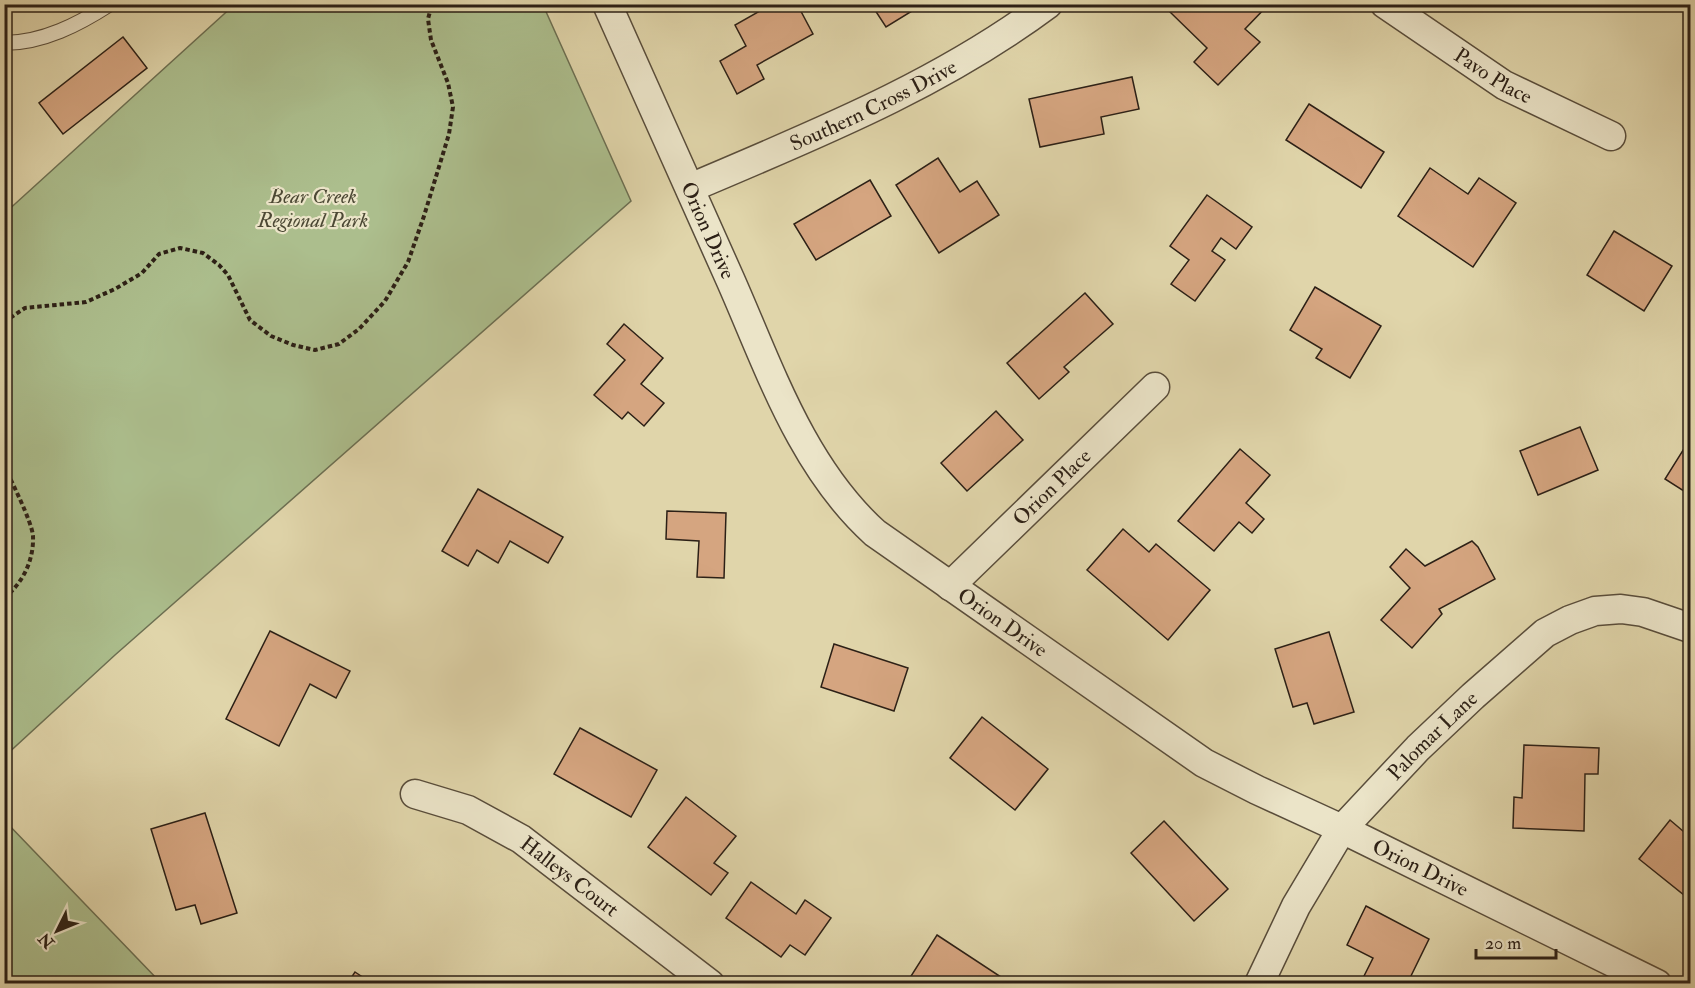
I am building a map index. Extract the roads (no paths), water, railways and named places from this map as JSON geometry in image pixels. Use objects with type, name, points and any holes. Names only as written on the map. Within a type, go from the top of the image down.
[{"type":"street","name":"Orion Drive","points":[[608,4],[784,401],[821,471],[856,515],[875,532],[950,586],[1204,763],[1657,984]]},
{"type":"street","name":"Southern Cross Drive","points":[[690,188],[859,116],[912,90],[981,49],[1048,4]]},
{"type":"street","name":"Pavo Place","points":[[1385,4],[1504,85],[1611,136]]},
{"type":"street","name":"Orion Place","points":[[950,586],[1155,387]]},
{"type":"street","name":"Palomar Lane","points":[[1259,984],[1296,906],[1342,829],[1418,748],[1545,633],[1570,620],[1596,611],[1621,609],[1643,612],[1690,628]]},
{"type":"street","name":"Halleys Court","points":[[415,794],[468,810],[522,839],[710,984]]},
{"type":"lane","points":[[4,43],[35,39],[61,31],[86,20],[110,4]]},
{"type":"park label","name":"Bear Creek Regional Park","points":[[313,208]]}]
